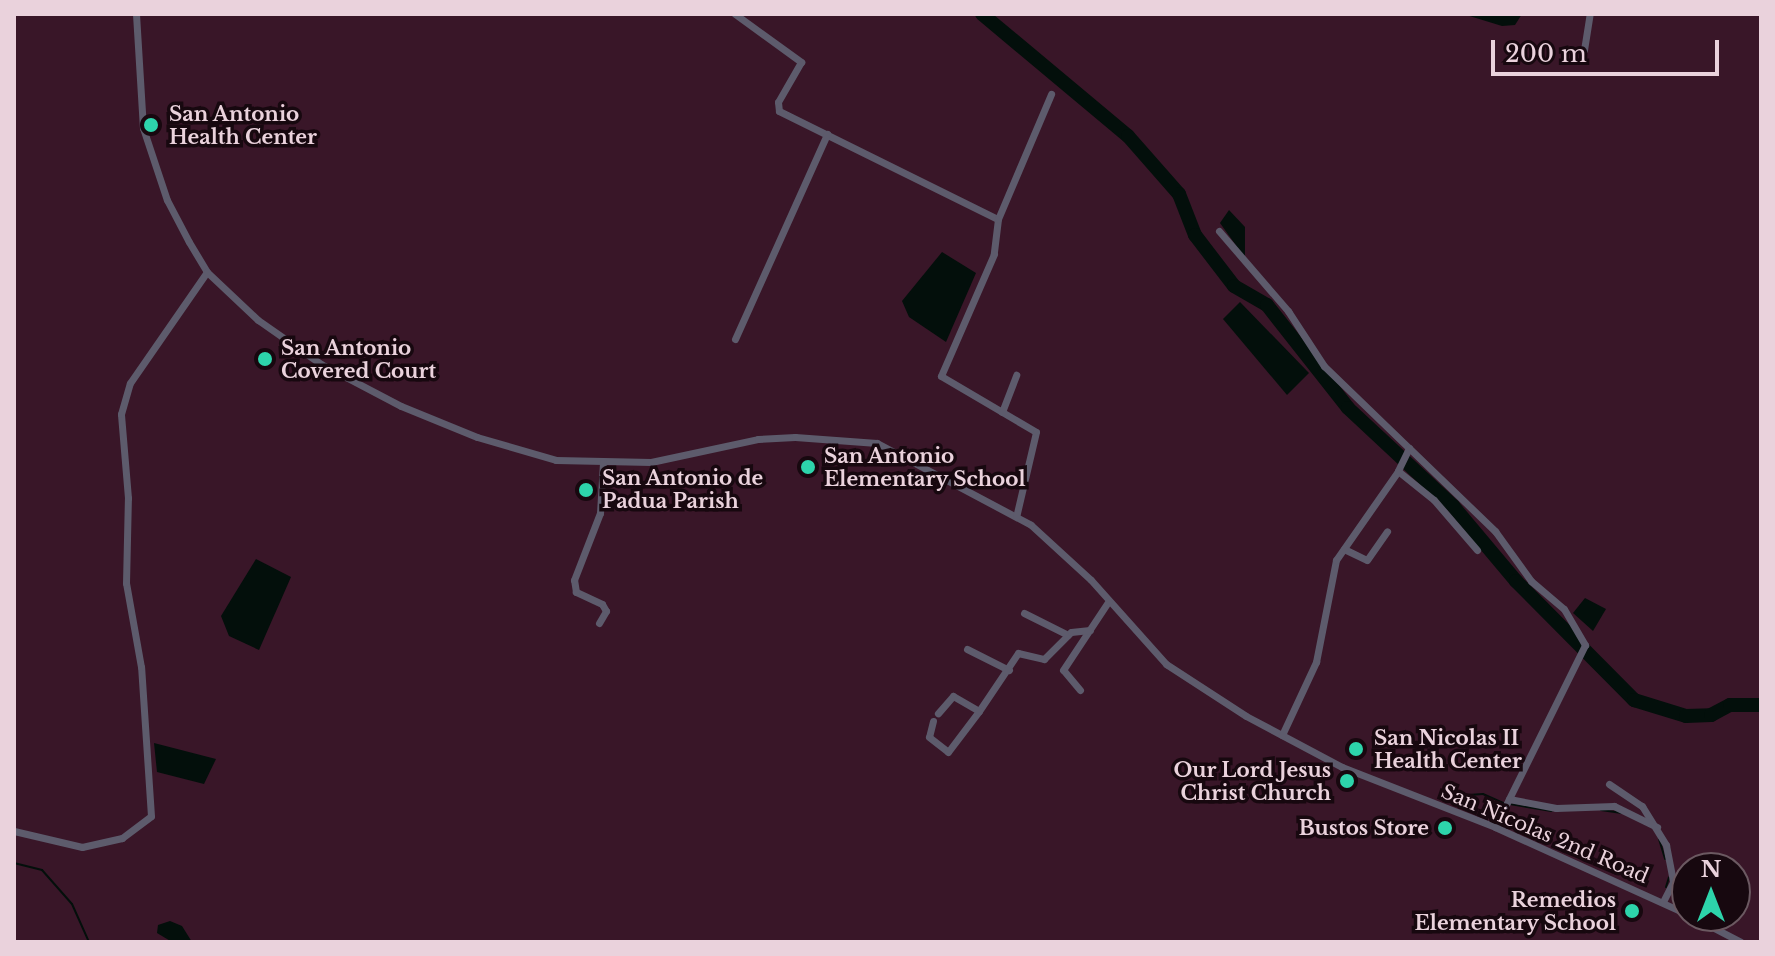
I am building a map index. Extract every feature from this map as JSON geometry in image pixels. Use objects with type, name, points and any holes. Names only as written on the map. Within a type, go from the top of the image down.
[{"type":"street","points":[[14,831],[82,847],[122,838],[151,816],[141,667],[126,583],[128,498],[121,414],[130,383],[207,272],[151,161],[138,91],[136,14]]},
{"type":"street","points":[[735,14],[801,62],[778,102],[779,111],[998,219]]},
{"type":"street","points":[[1584,50],[1590,14]]},
{"type":"street","points":[[1016,517],[1036,432],[941,376],[994,254],[998,219],[1051,94]]},
{"type":"street","points":[[735,339],[827,134]]},
{"type":"street","points":[[1219,231],[1282,304],[1324,366],[1495,531],[1531,581],[1564,609],[1585,645],[1495,827]]},
{"type":"street","name":"San Nicolas 2nd Road","points":[[207,272],[286,341],[401,406],[534,455],[603,463],[651,462],[758,439],[826,437],[877,443],[1016,517],[1079,569],[1166,664],[1282,735],[1342,767],[1495,827],[1671,906]]},
{"type":"street","points":[[1002,412],[1016,375]]},
{"type":"street","points":[[1282,735],[1316,662],[1328,580],[1344,549],[1400,467],[1408,450]]},
{"type":"street","points":[[599,623],[606,611],[602,604],[576,592],[574,580],[600,513],[603,463]]},
{"type":"street","points":[[1400,467],[1434,500],[1477,550]]},
{"type":"street","points":[[1344,549],[1367,560],[1387,531]]},
{"type":"street","points":[[1080,690],[1063,670],[1108,602]]},
{"type":"street","points":[[1024,613],[1068,635]]},
{"type":"street","points":[[933,721],[929,737],[948,752],[1009,670],[1018,653],[1044,659],[1068,635],[1090,630]]},
{"type":"street","points":[[967,649],[1009,670]]},
{"type":"street","points":[[938,713],[953,696],[979,711]]},
{"type":"street","points":[[1609,784],[1642,806],[1657,827],[1673,882],[1663,902]]},
{"type":"street","points":[[1507,803],[1556,808],[1614,806],[1657,827]]},
{"type":"street","name":"San Nicolas 2nd Road","points":[[1722,932],[1741,942]]},
{"type":"shaded area","points":[[1463,14],[1522,14],[1515,25],[1502,26]]},
{"type":"shaded area","points":[[1229,210],[1245,227],[1245,258],[1220,223]]},
{"type":"shaded area","points":[[942,252],[976,273],[946,342],[909,317],[902,301]]},
{"type":"shaded area","points":[[1240,302],[1309,373],[1287,395],[1223,319]]},
{"type":"shaded area","points":[[256,559],[291,577],[259,650],[229,636],[221,616]]},
{"type":"shaded area","points":[[1585,598],[1606,609],[1593,631],[1573,613]]},
{"type":"shaded area","points":[[154,743],[216,759],[204,784],[157,772]]},
{"type":"shaded area","points":[[170,921],[182,926],[192,942],[172,942],[157,933],[158,925]]},
{"type":"waterway","points":[[982,14],[1128,136],[1179,194],[1195,235],[1234,286],[1267,305],[1348,408],[1453,506],[1516,581],[1634,700],[1686,716],[1711,715],[1730,705],[1761,705]]},
{"type":"waterway","points":[[1439,797],[1483,794],[1503,803]]},
{"type":"waterway","points":[[1510,804],[1551,811]]},
{"type":"waterway","points":[[1601,810],[1622,813]]},
{"type":"waterway","points":[[1659,839],[1665,859]]},
{"type":"waterway","points":[[14,863],[42,870],[72,904],[89,942]]},
{"type":"waterway","points":[[1666,887],[1669,877]]},
{"type":"place","name":"San Antonio Health Center","points":[[151,125]]},
{"type":"place","name":"San Antonio Covered Court","points":[[265,359]]},
{"type":"place","name":"San Antonio Elementary School","points":[[808,467]]},
{"type":"place","name":"San Antonio de Padua Parish","points":[[586,490]]},
{"type":"place","name":"San Nicolas II Health Center","points":[[1356,749]]},
{"type":"place","name":"Our Lord Jesus Christ Church","points":[[1347,781]]},
{"type":"place","name":"Bustos Store","points":[[1445,828]]},
{"type":"place","name":"Remedios Elementary School","points":[[1632,911]]}]
